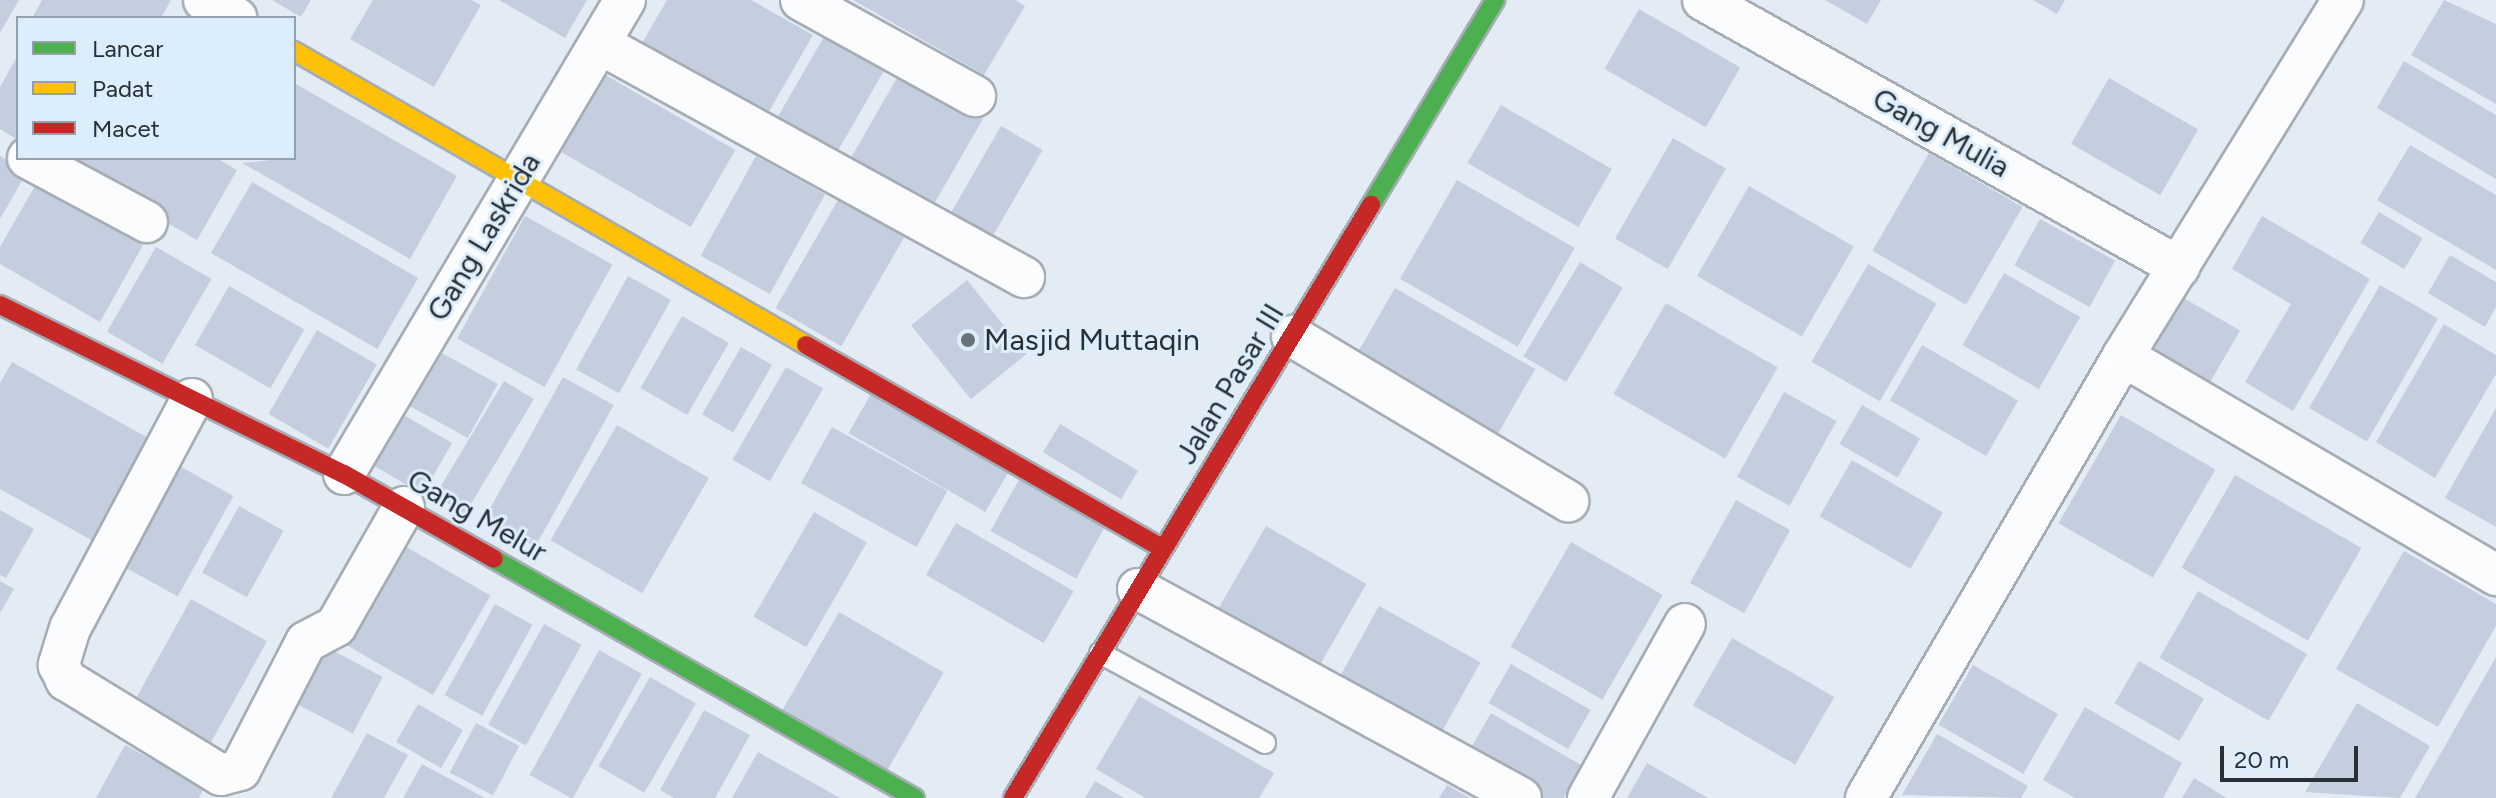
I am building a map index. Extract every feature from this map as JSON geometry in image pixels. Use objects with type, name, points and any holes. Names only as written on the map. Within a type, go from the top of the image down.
[{"type":"street","points":[[204,0],[232,16]]},
{"type":"street","name":"Gang Laskrida","points":[[344,474],[625,0]]},
{"type":"street","points":[[801,0],[975,96]]},
{"type":"street","name":"Jalan Pasar III","points":[[1013,798],[1495,0]]},
{"type":"street","name":"Gang Mulia","points":[[1703,0],[2179,267]]},
{"type":"street","points":[[1866,798],[2123,356],[2343,0]]},
{"type":"street","points":[[600,44],[1024,277]]},
{"type":"street","points":[[296,52],[1163,549]]},
{"type":"street","points":[[32,160],[147,222]]},
{"type":"street","name":"Gang Melur","points":[[0,305],[344,474],[915,798]]},
{"type":"street","points":[[1292,336],[1568,501]]},
{"type":"street","points":[[2123,356],[2496,575]]},
{"type":"street","points":[[192,399],[70,628],[59,665],[66,680],[221,775],[234,775],[248,759],[306,642],[336,626],[404,507]]},
{"type":"street","points":[[1138,589],[1521,798]]},
{"type":"street","points":[[1588,798],[1685,624]]},
{"type":"lane","points":[[1100,653],[1265,743]]},
{"type":"building","points":[[0,0],[19,0],[0,33]]},
{"type":"building","points":[[42,0],[171,0],[162,16],[33,16]]},
{"type":"building","points":[[272,0],[311,0],[301,17]]},
{"type":"building","points":[[373,0],[471,0],[481,5],[434,87],[350,39]]},
{"type":"building","points":[[499,0],[587,0],[565,38]]},
{"type":"building","points":[[667,0],[751,0],[813,35],[759,129],[634,57]]},
{"type":"building","points":[[853,0],[1015,0],[1025,6],[984,75]]},
{"type":"building","points":[[1825,0],[1881,0],[1867,24]]},
{"type":"building","points":[[2033,0],[2065,0],[2057,14]]},
{"type":"building","points":[[2444,0],[2496,24],[2496,104],[2411,55]]},
{"type":"building","points":[[1639,9],[1740,68],[1706,127],[1604,69]]},
{"type":"building","points":[[829,28],[889,62],[835,155],[776,121]]},
{"type":"building","points":[[16,59],[16,139],[0,129],[0,87]]},
{"type":"building","points":[[2404,61],[2496,115],[2496,179],[2377,108]]},
{"type":"building","points":[[901,71],[983,118],[929,213],[846,165]]},
{"type":"building","points":[[602,73],[735,150],[691,227],[558,150]]},
{"type":"building","points":[[2109,78],[2198,130],[2160,195],[2071,144]]},
{"type":"building","points":[[296,84],[457,176],[410,259],[242,163],[296,160]]},
{"type":"building","points":[[1501,105],[1612,169],[1578,227],[1468,163]]},
{"type":"building","points":[[1001,126],[1043,150],[985,250],[944,226]]},
{"type":"building","points":[[1673,138],[1726,168],[1668,269],[1615,238]]},
{"type":"building","points":[[2410,145],[2496,195],[2496,270],[2377,200]]},
{"type":"building","points":[[1929,153],[2023,207],[1966,305],[1872,251]]},
{"type":"building","points":[[0,156],[27,172],[0,219]]},
{"type":"building","points":[[756,156],[825,194],[770,294],[701,256]]},
{"type":"building","points":[[57,160],[220,160],[237,170],[197,240]]},
{"type":"building","points":[[40,177],[147,238],[100,322],[0,264],[0,247]]},
{"type":"building","points":[[1457,180],[1575,248],[1518,347],[1400,279]]},
{"type":"building","points":[[252,182],[418,278],[377,349],[211,253]]},
{"type":"building","points":[[1749,186],[1854,246],[1802,337],[1697,276]]},
{"type":"building","points":[[842,193],[908,231],[841,346],[776,308]]},
{"type":"building","points":[[2379,212],[2423,238],[2404,269],[2360,243]]},
{"type":"building","points":[[525,216],[612,264],[545,387],[457,338]]},
{"type":"building","points":[[2262,216],[2370,279],[2293,411],[2245,382],[2291,304],[2232,269]]},
{"type":"building","points":[[2040,219],[2115,261],[2090,307],[2014,265]]},
{"type":"building","points":[[156,247],[211,279],[162,364],[107,332]]},
{"type":"building","points":[[2450,255],[2496,282],[2496,307],[2485,327],[2428,293]]},
{"type":"building","points":[[1580,262],[1623,288],[1566,382],[1523,356]]},
{"type":"building","points":[[1868,264],[1936,304],[1880,401],[1812,362]]},
{"type":"building","points":[[2004,273],[2080,317],[2039,389],[1962,345]]},
{"type":"building","points":[[628,276],[671,300],[619,393],[576,370]]},
{"type":"building","name":"Masjid Muttaqin","points":[[967,280],[1027,354],[971,399],[911,325]]},
{"type":"building","points":[[2380,285],[2438,318],[2367,441],[2309,408]]},
{"type":"building","points":[[229,286],[304,330],[270,388],[195,345]]},
{"type":"building","points":[[1395,288],[1535,369],[1496,437],[1356,356]]},
{"type":"building","points":[[2182,297],[2240,330],[2209,385],[2150,352]]},
{"type":"building","points":[[1666,303],[1778,368],[1725,458],[1614,394]]},
{"type":"building","points":[[682,316],[729,343],[687,415],[640,388]]},
{"type":"building","points":[[2444,324],[2496,355],[2496,374],[2435,478],[2376,442]]},
{"type":"building","points":[[317,330],[377,364],[328,449],[268,414]]},
{"type":"building","points":[[1922,345],[2018,400],[1986,456],[1890,400]]},
{"type":"building","points":[[741,347],[772,365],[733,433],[702,415]]},
{"type":"building","points":[[433,348],[498,384],[468,438],[403,402]]},
{"type":"building","points":[[12,362],[150,439],[93,541],[0,489],[0,383]]},
{"type":"building","points":[[786,367],[823,388],[770,481],[732,460]]},
{"type":"building","points":[[563,377],[614,405],[535,547],[484,519]]},
{"type":"building","points":[[504,381],[534,399],[465,514],[435,496]]},
{"type":"building","points":[[875,387],[1012,466],[985,512],[848,433]]},
{"type":"building","points":[[1784,392],[1836,421],[1789,506],[1737,477]]},
{"type":"building","points":[[1862,405],[1920,438],[1898,477],[1840,444]]},
{"type":"building","points":[[2496,408],[2496,527],[2445,498]]},
{"type":"building","points":[[395,410],[452,443],[423,494],[366,461]]},
{"type":"building","points":[[2121,415],[2215,470],[2153,578],[2058,523]]},
{"type":"building","points":[[1060,424],[1138,471],[1121,499],[1043,452]]},
{"type":"building","points":[[617,425],[709,478],[642,593],[550,540]]},
{"type":"building","points":[[832,427],[947,491],[916,547],[801,483]]},
{"type":"building","points":[[1852,460],[1943,512],[1910,569],[1820,516]]},
{"type":"building","points":[[174,463],[233,496],[178,597],[118,564]]},
{"type":"building","points":[[2235,475],[2361,548],[2308,641],[2182,568]]},
{"type":"building","points":[[1021,476],[1107,524],[1076,579],[990,531]]},
{"type":"building","points":[[1736,500],[1790,530],[1744,613],[1690,583]]},
{"type":"building","points":[[239,506],[284,531],[247,597],[202,572]]},
{"type":"building","points":[[0,510],[34,529],[6,578],[0,575]]},
{"type":"building","points":[[814,512],[867,542],[806,647],[754,617]]},
{"type":"building","points":[[956,523],[1074,591],[1044,643],[926,575]]},
{"type":"building","points":[[1266,526],[1366,584],[1310,681],[1210,623]]},
{"type":"building","points":[[1571,542],[1663,595],[1602,700],[1510,647]]},
{"type":"building","points":[[403,545],[490,596],[433,695],[346,645]]},
{"type":"building","points":[[2404,551],[2496,604],[2496,626],[2438,727],[2336,669]]},
{"type":"building","points":[[0,581],[14,589],[0,613]]},
{"type":"building","points":[[2198,591],[2307,654],[2269,721],[2160,658]]},
{"type":"building","points":[[191,599],[267,641],[209,745],[133,703]]},
{"type":"building","points":[[495,604],[533,625],[482,716],[445,695]]},
{"type":"building","points":[[1379,606],[1480,662],[1437,741],[1335,685]]},
{"type":"building","points":[[839,612],[944,672],[886,773],[781,712]]},
{"type":"building","points":[[544,624],[582,645],[526,745],[488,725]]},
{"type":"building","points":[[1732,638],[1834,697],[1795,765],[1693,706]]},
{"type":"building","points":[[313,640],[383,677],[353,734],[283,697]]},
{"type":"building","points":[[599,650],[642,674],[573,798],[530,775]]},
{"type":"building","points":[[2496,657],[2496,798],[2415,798]]},
{"type":"building","points":[[2139,661],[2204,699],[2179,741],[2114,703]]},
{"type":"building","points":[[1511,664],[1591,710],[1568,749],[1488,703]]},
{"type":"building","points":[[1973,665],[2058,714],[2023,774],[1938,725]]},
{"type":"building","points":[[650,677],[696,704],[644,793],[598,766]]},
{"type":"building","points":[[1139,696],[1274,773],[1259,798],[1145,798],[1096,769]]},
{"type":"building","points":[[2357,703],[2430,746],[2400,798],[2305,792]]},
{"type":"building","points":[[418,704],[463,730],[441,768],[396,742]]},
{"type":"building","points":[[2085,707],[2182,763],[2163,798],[2075,798],[2043,780]]},
{"type":"building","points":[[704,710],[750,735],[715,798],[674,798],[660,790]]},
{"type":"building","points":[[1491,713],[1583,766],[1564,798],[1529,798],[1464,760]]},
{"type":"building","points":[[476,723],[519,746],[493,795],[450,772]]},
{"type":"building","points":[[367,733],[408,755],[384,798],[331,798]]},
{"type":"building","points":[[1937,734],[2028,786],[2021,798],[1902,795]]},
{"type":"building","points":[[125,745],[204,788],[199,798],[96,798]]},
{"type":"building","points":[[758,752],[840,798],[732,798]]},
{"type":"building","points":[[1647,763],[1708,798],[1627,798]]},
{"type":"building","points":[[422,764],[485,798],[403,798]]},
{"type":"building","points":[[2194,778],[2227,798],[2182,798]]},
{"type":"building","points":[[1095,781],[1124,798],[1085,798]]},
{"type":"building","points":[[1447,785],[1470,798],[1439,798]]},
{"type":"traffic: fast","points":[[1371,205],[1495,0]]},
{"type":"traffic: fast","points":[[494,559],[915,798]]},
{"type":"traffic: slow","points":[[296,52],[806,345]]},
{"type":"traffic: jam","points":[[1013,798],[1371,205]]},
{"type":"traffic: jam","points":[[0,305],[344,474],[494,559]]},
{"type":"traffic: jam","points":[[806,345],[1163,549]]},
{"type":"place","name":"Masjid Muttaqin","points":[[968,340]]}]
